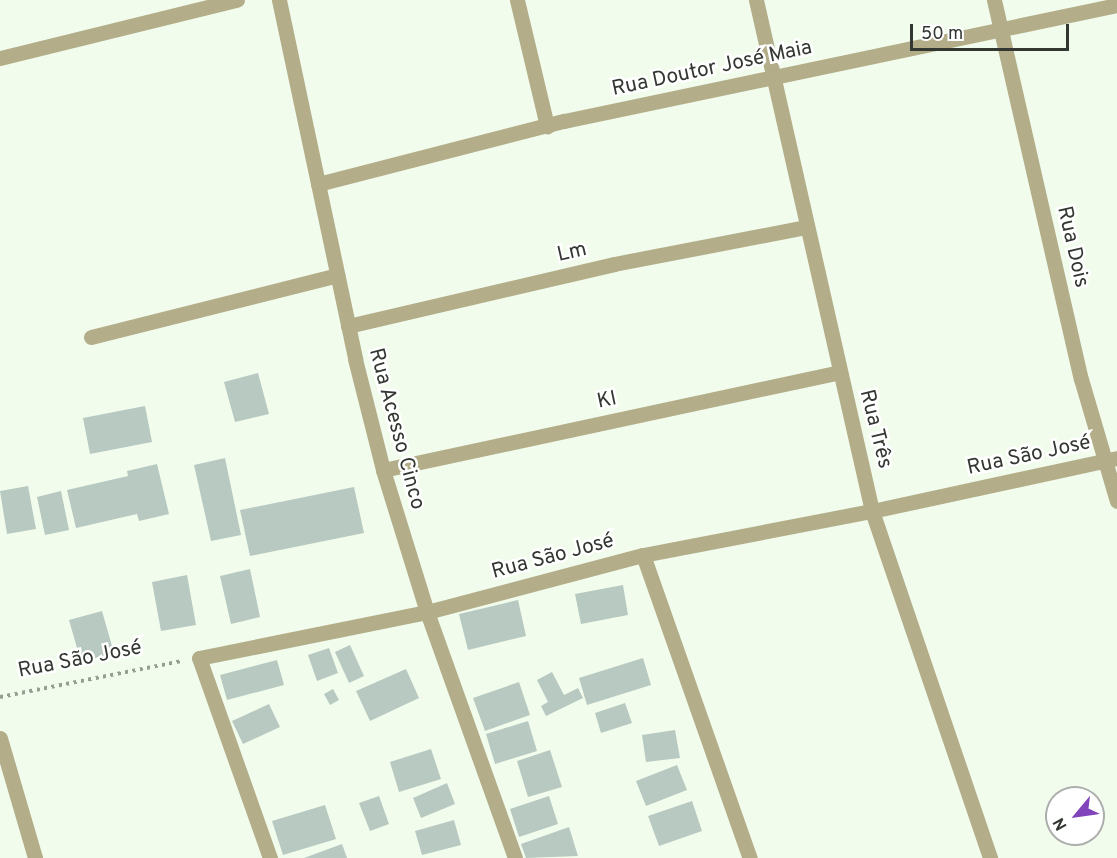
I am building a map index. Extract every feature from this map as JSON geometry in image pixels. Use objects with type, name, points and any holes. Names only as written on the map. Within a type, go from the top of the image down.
[{"type":"street","points":[[0,58],[237,0]]},
{"type":"street","name":"Rua Acesso Cinco","points":[[279,0],[348,326],[383,470],[427,612],[515,858]]},
{"type":"street","points":[[517,0],[547,126]]},
{"type":"street","name":"Rua Três","points":[[756,0],[872,511],[990,858]]},
{"type":"street","name":"Rua Dois","points":[[994,0],[1110,460],[1117,501]]},
{"type":"street","name":"Rua Doutor José Maia","points":[[318,184],[547,126],[772,77],[1002,32],[1117,5]]},
{"type":"street","name":"Lm","points":[[348,326],[614,264],[806,227]]},
{"type":"street","points":[[91,337],[337,275]]},
{"type":"street","name":"Kl","points":[[383,470],[839,372]]},
{"type":"street","name":"Rua São José","points":[[199,658],[427,612],[643,555],[872,511],[1110,460]]},
{"type":"street","points":[[643,555],[750,858]]},
{"type":"street","points":[[199,658],[270,858]]},
{"type":"street","points":[[0,738],[35,858]]},
{"type":"path","name":"Rua São José","points":[[0,697],[199,658]]},
{"type":"building","points":[[258,373],[269,414],[235,422],[224,382]]},
{"type":"building","points":[[145,406],[152,442],[90,454],[83,418]]},
{"type":"building","points":[[225,458],[241,535],[211,541],[194,465]]},
{"type":"building","points":[[157,464],[169,514],[139,521],[137,514],[76,528],[67,490],[128,476],[127,471]]},
{"type":"building","points":[[28,486],[36,529],[7,534],[0,491]]},
{"type":"building","points":[[354,487],[364,533],[250,556],[240,510]]},
{"type":"building","points":[[61,491],[69,530],[45,535],[37,497]]},
{"type":"building","points":[[250,569],[260,617],[231,624],[220,576]]},
{"type":"building","points":[[187,575],[196,625],[161,631],[152,582]]},
{"type":"building","points":[[623,585],[628,615],[581,624],[575,594]]},
{"type":"building","points":[[518,600],[526,636],[468,650],[459,614]]},
{"type":"building","points":[[102,611],[114,653],[81,662],[69,620]]},
{"type":"building","points":[[350,645],[364,676],[349,683],[335,652]]},
{"type":"building","points":[[329,648],[338,673],[317,681],[308,655]]},
{"type":"building","points":[[643,658],[651,685],[587,705],[579,678]]},
{"type":"building","points":[[277,660],[284,685],[227,700],[220,675]]},
{"type":"building","points":[[406,669],[419,698],[370,721],[356,691]]},
{"type":"building","points":[[552,672],[564,695],[578,688],[583,698],[546,716],[541,706],[548,702],[537,680]]},
{"type":"building","points":[[519,682],[530,715],[485,731],[473,698]]},
{"type":"building","points":[[333,689],[339,700],[330,705],[324,694]]},
{"type":"building","points":[[625,703],[632,723],[601,733],[595,713]]},
{"type":"building","points":[[269,704],[280,727],[243,744],[232,721]]},
{"type":"building","points":[[528,721],[537,751],[495,764],[486,734]]},
{"type":"building","points":[[675,730],[680,758],[646,762],[642,735]]},
{"type":"building","points":[[431,749],[441,779],[399,792],[390,762]]},
{"type":"building","points":[[550,750],[562,787],[528,797],[517,761]]},
{"type":"building","points":[[677,765],[687,790],[646,806],[636,781]]},
{"type":"building","points":[[447,783],[455,804],[421,818],[413,798]]},
{"type":"building","points":[[379,796],[389,824],[370,831],[359,803]]},
{"type":"building","points":[[549,796],[558,824],[519,837],[510,809]]},
{"type":"building","points":[[692,801],[702,831],[659,846],[648,816]]},
{"type":"building","points":[[325,805],[336,839],[283,855],[272,821]]},
{"type":"building","points":[[454,820],[461,845],[422,855],[415,831]]},
{"type":"building","points":[[569,827],[578,856],[526,858],[521,844]]},
{"type":"building","points":[[342,844],[347,858],[304,858]]}]
